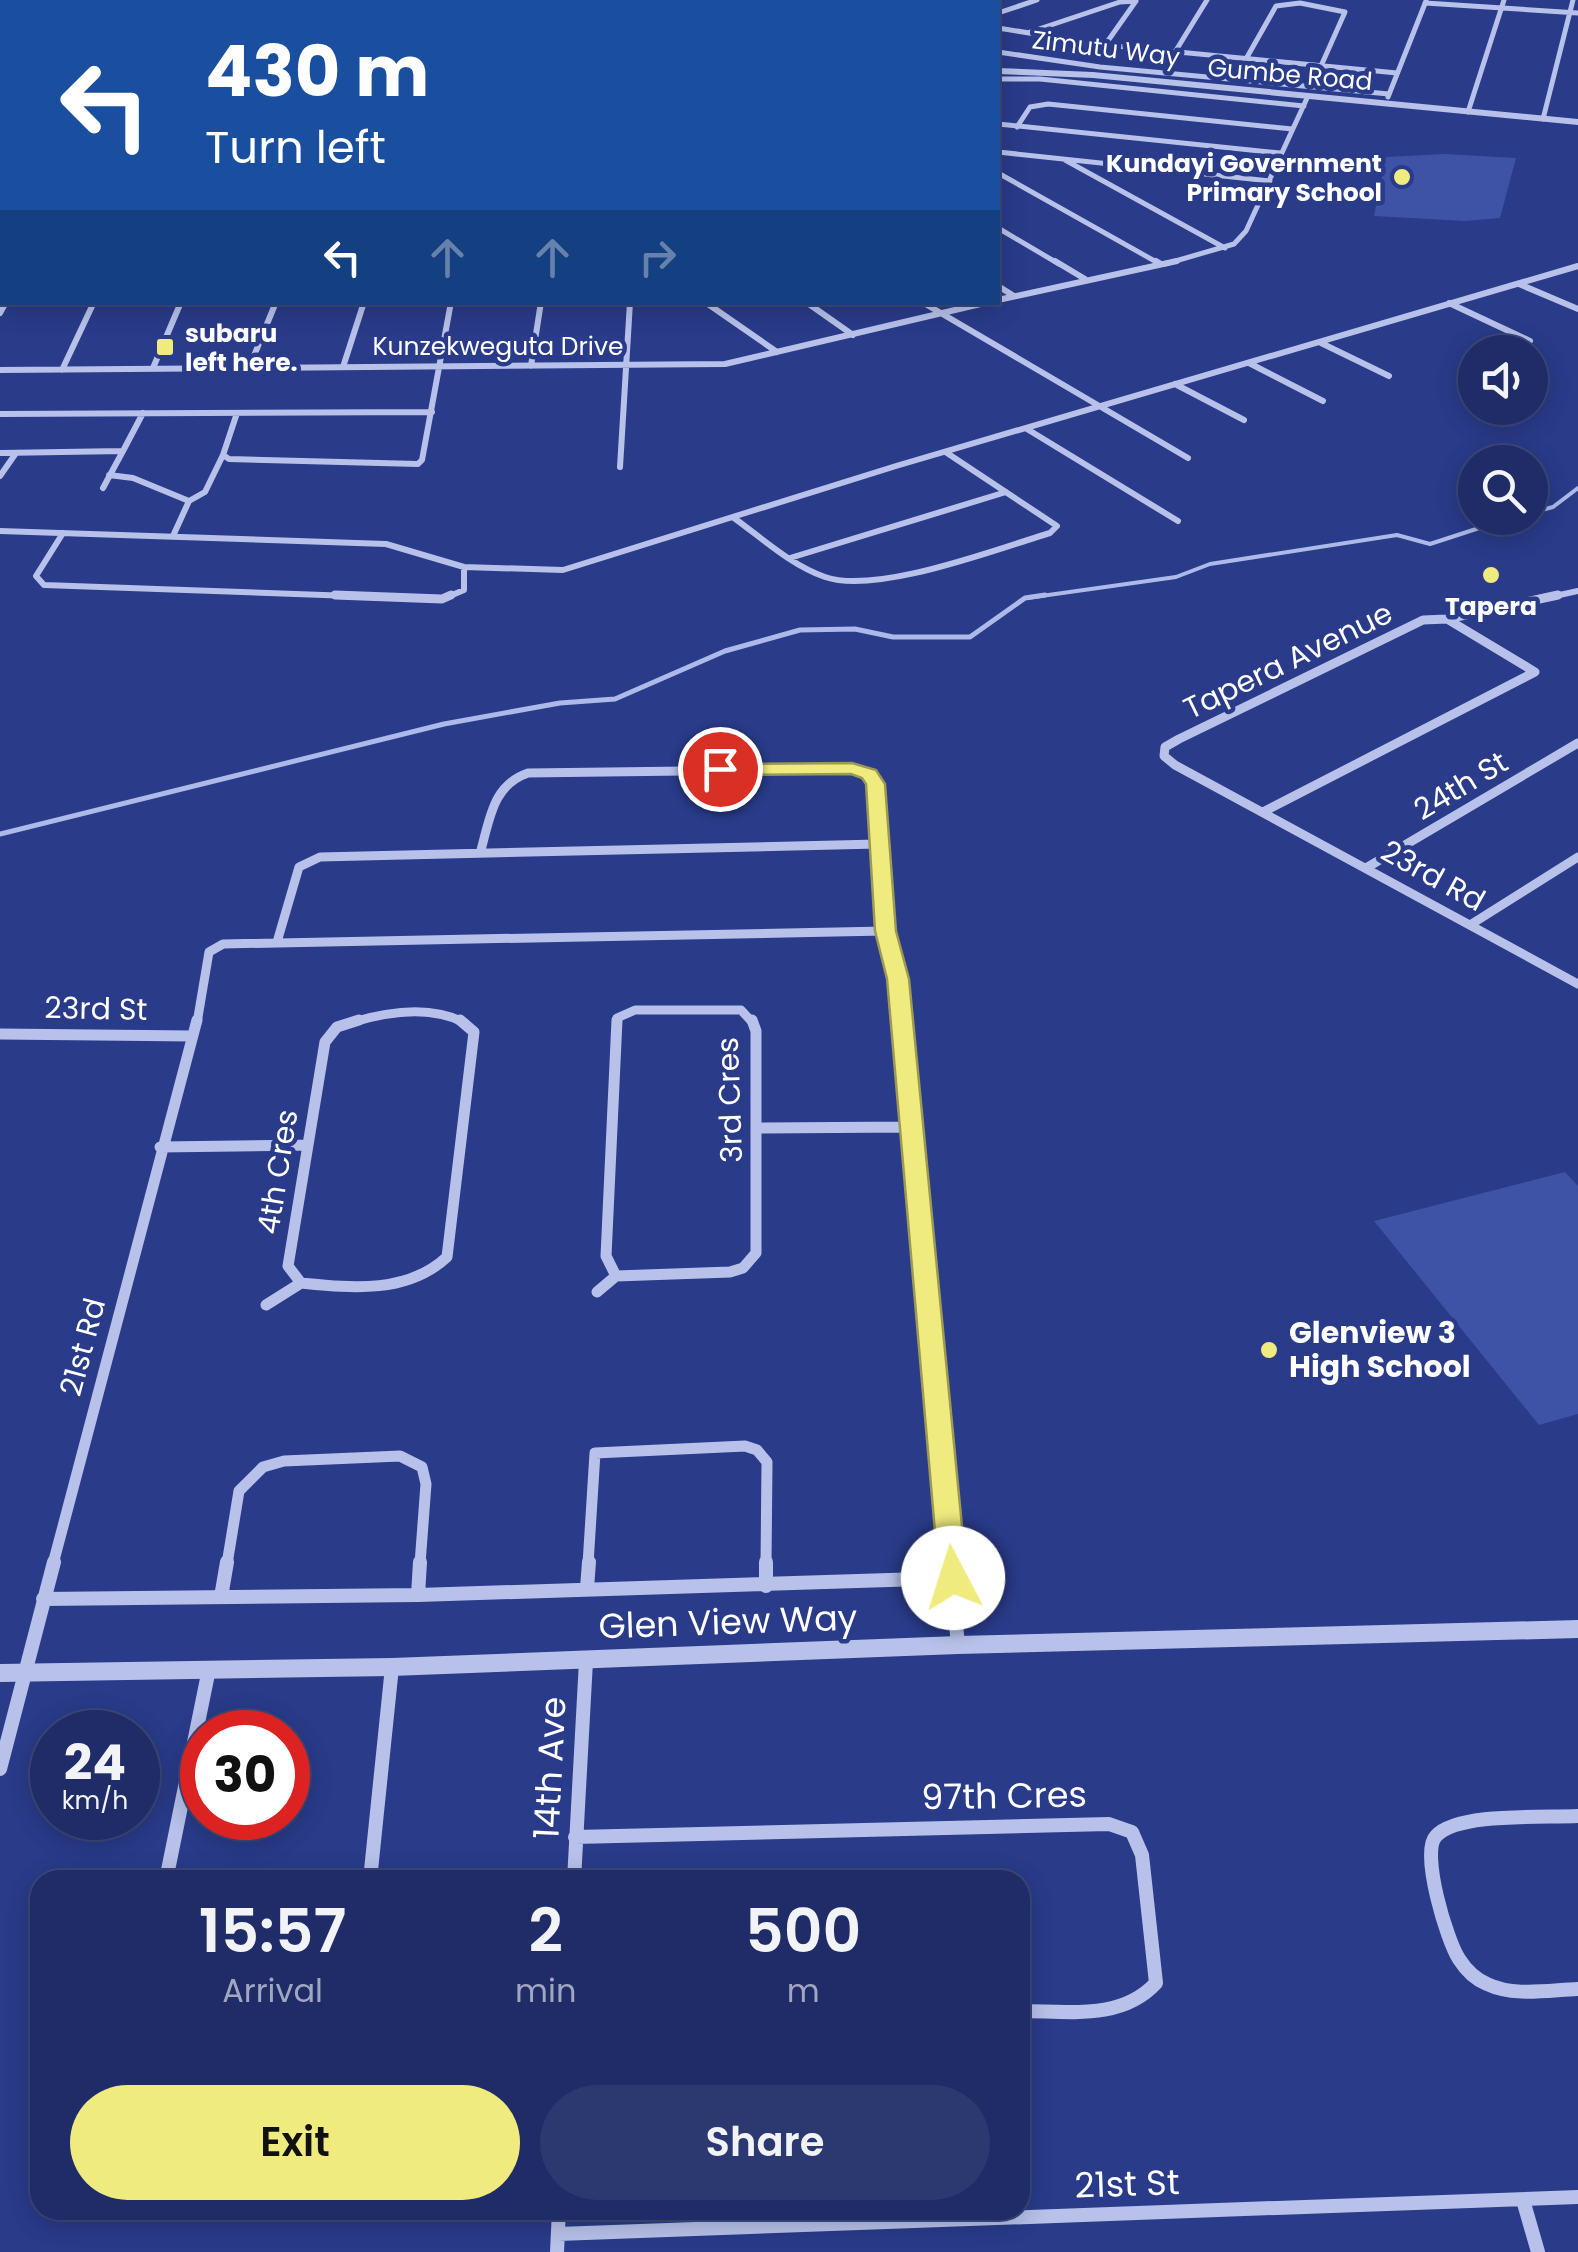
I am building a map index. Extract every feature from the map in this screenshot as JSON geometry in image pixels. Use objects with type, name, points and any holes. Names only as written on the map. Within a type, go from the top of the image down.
[{"type":"street","points":[[1000,12],[1038,0]]},
{"type":"street","points":[[1024,34],[1136,0]]},
{"type":"street","points":[[1106,45],[1136,0]]},
{"type":"street","points":[[1175,52],[1207,0]]},
{"type":"street","points":[[1468,112],[1504,0]]},
{"type":"street","points":[[1543,119],[1574,13],[1573,0]]},
{"type":"street","points":[[1388,99],[1426,2],[1574,13]]},
{"type":"street","points":[[1246,59],[1276,6],[1310,4],[1345,12],[1321,66]]},
{"type":"street","points":[[1000,28],[1148,50],[1398,74]]},
{"type":"street","points":[[1132,70],[1148,50]]},
{"type":"street","name":"Zimutu Way","points":[[1000,52],[1388,99]]},
{"type":"street","name":"Gumbe Road","points":[[1000,71],[1048,72],[1306,101],[1388,99],[1468,112],[1578,122]]},
{"type":"street","points":[[1000,79],[1306,101],[1246,231],[1226,248],[1000,300]]},
{"type":"street","points":[[1017,127],[1030,107],[1048,104],[1292,129]]},
{"type":"street","points":[[1000,125],[1280,153]]},
{"type":"street","points":[[1000,152],[1270,181]]},
{"type":"street","points":[[1064,159],[1066,164],[1226,248]]},
{"type":"street","points":[[1000,175],[1161,264]]},
{"type":"street","points":[[1000,229],[1086,279]]},
{"type":"street","points":[[0,531],[386,544],[464,567],[563,570],[1578,266]]},
{"type":"street","points":[[1518,283],[1578,309]]},
{"type":"street","points":[[1000,287],[1014,296]]},
{"type":"street","points":[[1449,303],[1517,335]]},
{"type":"street","points":[[62,370],[93,305]]},
{"type":"street","points":[[153,368],[181,305]]},
{"type":"street","points":[[249,368],[275,305]]},
{"type":"street","points":[[344,368],[363,305]]},
{"type":"street","points":[[223,455],[241,462],[418,464],[432,412],[450,305]]},
{"type":"street","points":[[531,366],[541,305]]},
{"type":"street","points":[[620,468],[626,430],[630,305]]},
{"type":"street","points":[[709,305],[777,352]]},
{"type":"street","points":[[810,305],[853,335]]},
{"type":"street","points":[[927,305],[1188,458]]},
{"type":"street","name":"Kunzekweguta Drive","points":[[0,370],[725,364],[977,305]]},
{"type":"street","points":[[1321,343],[1389,376]]},
{"type":"street","points":[[1249,363],[1323,402]]},
{"type":"street","points":[[1175,384],[1244,420]]},
{"type":"street","points":[[0,414],[432,412]]},
{"type":"street","points":[[103,488],[143,414]]},
{"type":"street","points":[[172,536],[189,501],[205,492],[237,414]]},
{"type":"street","points":[[1027,429],[1178,522]]},
{"type":"street","points":[[0,454],[122,450]]},
{"type":"street","points":[[734,518],[789,558],[823,576],[858,580],[932,565],[1050,532],[1057,526],[947,453]]},
{"type":"street","points":[[0,476],[16,454]]},
{"type":"street","points":[[110,476],[133,478],[189,501]]},
{"type":"street","points":[[789,558],[1006,492]]},
{"type":"street","points":[[63,532],[36,576],[44,586],[442,598],[464,590],[464,567]]},
{"type":"street","points":[[1446,619],[1578,592]]},
{"type":"street","points":[[1264,812],[1535,672],[1446,619]]},
{"type":"street","name":"Tapera Avenue","points":[[1264,812],[1175,765],[1164,756],[1166,747],[1422,620],[1446,619]]},
{"type":"street","name":"24th St","points":[[1366,868],[1578,743]]},
{"type":"street","points":[[481,850],[501,787],[509,778],[528,773],[852,769],[873,777],[885,931],[898,979],[958,1645]]},
{"type":"street","name":"23rd Rd","points":[[1264,812],[1578,984]]},
{"type":"street","points":[[878,844],[481,850],[306,860],[299,867],[276,942],[885,931]]},
{"type":"street","points":[[1470,925],[1578,857]]},
{"type":"street","name":"21st Rd","points":[[0,1768],[160,1147],[203,1009],[209,952],[224,944],[276,942]]},
{"type":"street","name":"3rd Cres","points":[[730,1008],[747,1014],[756,1031],[756,1253],[750,1263],[730,1272],[616,1276],[606,1256],[616,1018],[634,1010],[730,1008]]},
{"type":"street","name":"4th Cres","points":[[449,1015],[471,1026],[475,1039],[447,1257],[437,1270],[406,1283],[301,1282],[288,1266],[325,1042],[338,1027],[358,1018],[449,1015]]},
{"type":"street","name":"23rd St","points":[[0,1034],[192,1036]]},
{"type":"street","points":[[759,1128],[909,1127]]},
{"type":"street","points":[[160,1147],[307,1144]]},
{"type":"street","points":[[597,1292],[616,1276]]},
{"type":"street","points":[[266,1305],[301,1282]]},
{"type":"street","points":[[587,1588],[595,1452],[745,1446],[757,1450],[767,1462],[766,1586]]},
{"type":"street","points":[[221,1597],[240,1491],[263,1467],[284,1461],[400,1456],[422,1466],[426,1484],[418,1594]]},
{"type":"street","points":[[43,1599],[766,1586],[953,1578]]},
{"type":"street","name":"Glen View Way","points":[[0,1673],[392,1668],[958,1645],[1578,1630]]},
{"type":"street","name":"14th Ave","points":[[574,1870],[586,1660]]},
{"type":"street","points":[[371,1870],[392,1668]]},
{"type":"street","points":[[168,1870],[209,1669]]},
{"type":"street","points":[[1578,1816],[1463,1822],[1447,1827],[1429,1847],[1429,1864],[1456,1956],[1470,1974],[1490,1986],[1518,1992],[1578,1989]]},
{"type":"street","name":"97th Cres","points":[[575,1837],[1109,1824],[1132,1832],[1142,1855],[1156,1983],[1146,1999],[1128,2008],[1030,2011]]},
{"type":"street","name":"21st St","points":[[1030,2217],[1578,2197]]},
{"type":"street","points":[[1523,2200],[1538,2252]]},
{"type":"street","points":[[557,2252],[559,2220]]},
{"type":"street","name":"21st St","points":[[558,2234],[955,2220]]},
{"type":"shaded area","points":[[1445,154],[1516,158],[1500,218],[1465,221],[1374,216],[1386,157]]},
{"type":"shaded area","points":[[1565,1172],[1578,1186],[1578,1414],[1539,1425],[1374,1221]]},
{"type":"waterway","points":[[1548,508],[1578,488]]},
{"type":"waterway","points":[[1027,598],[1176,577],[1210,564],[1397,535],[1430,544],[1458,535]]},
{"type":"waterway","points":[[0,834],[444,724],[560,703],[615,699],[725,651],[800,630],[855,629],[893,637],[970,637],[1025,598],[1045,595]]},
{"type":"place","name":"Kundayi Government Primary School","points":[[1402,177]]},
{"type":"place","name":"subaru left here.","points":[[165,347]]},
{"type":"place","name":"Tapera","points":[[1491,575]]},
{"type":"place","name":"Glenview 3 High School","points":[[1269,1350]]},
{"type":"route","points":[[720,769],[852,769],[869,774],[876,784],[885,931],[898,979],[953,1578]]}]
